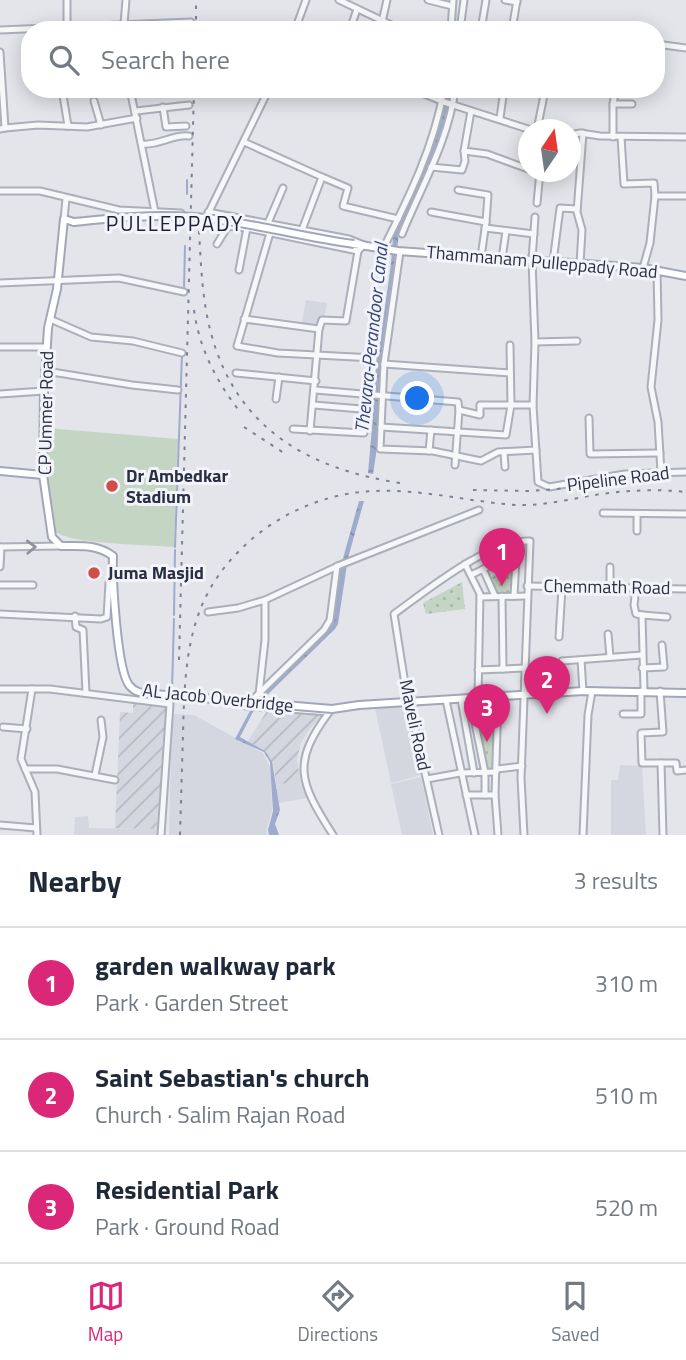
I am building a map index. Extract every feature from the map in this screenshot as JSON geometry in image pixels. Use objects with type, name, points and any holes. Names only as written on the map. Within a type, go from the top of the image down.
[{"type":"main road","name":"Thammanam Pulleppady Road","points":[[64,223],[131,217],[193,216],[248,223],[361,248],[657,269],[686,276]]},
{"type":"main road","name":"CP Ummer Road","points":[[61,546],[52,537],[43,475],[47,347],[64,223]]},
{"type":"main road","points":[[0,471],[43,475]]},
{"type":"main road","points":[[61,546],[104,549],[113,556],[112,580]]},
{"type":"main road","name":"AL Jacob Overbridge","points":[[112,580],[125,672],[128,684],[137,692],[331,711]]},
{"type":"main road","points":[[331,711],[359,705],[583,691],[686,693]]},
{"type":"street","points":[[66,21],[67,0]]},
{"type":"street","points":[[124,21],[126,0]]},
{"type":"street","points":[[298,21],[306,0]]},
{"type":"street","points":[[339,0],[380,21]]},
{"type":"street","points":[[382,21],[387,0]]},
{"type":"street","points":[[428,0],[452,3],[451,21]]},
{"type":"street","points":[[461,21],[464,0]]},
{"type":"street","points":[[482,21],[486,0]]},
{"type":"street","points":[[505,0],[517,1],[514,21]]},
{"type":"street","points":[[353,21],[357,9]]},
{"type":"street","points":[[0,30],[21,29]]},
{"type":"street","points":[[665,45],[686,48]]},
{"type":"street","points":[[0,52],[2,129],[38,125],[101,125],[163,107],[189,105]]},
{"type":"street","points":[[63,98],[68,126]]},
{"type":"street","points":[[132,98],[155,212]]},
{"type":"street","points":[[265,98],[203,224],[361,248]]},
{"type":"street","points":[[433,98],[518,125]]},
{"type":"street","points":[[383,249],[416,182],[435,134],[443,98]]},
{"type":"street","points":[[401,234],[431,167],[453,98]]},
{"type":"street","points":[[500,118],[503,98]]},
{"type":"street","points":[[539,119],[543,98]]},
{"type":"street","points":[[613,137],[614,98]]},
{"type":"street","points":[[94,101],[101,125]]},
{"type":"street","points":[[613,104],[632,104]]},
{"type":"street","points":[[163,107],[166,127],[186,126]]},
{"type":"street","points":[[431,167],[462,170],[471,111]]},
{"type":"street","points":[[580,264],[582,230],[578,209],[583,133],[613,137],[686,137]]},
{"type":"street","points":[[142,144],[189,136]]},
{"type":"street","points":[[621,137],[624,184],[654,183],[650,243],[643,268]]},
{"type":"street","points":[[244,142],[348,188],[343,206],[398,219]]},
{"type":"street","points":[[464,151],[487,154],[518,165]]},
{"type":"street","points":[[302,230],[322,177]]},
{"type":"street","points":[[537,203],[539,182]]},
{"type":"street","points":[[268,223],[283,188]]},
{"type":"street","points":[[458,190],[488,195],[481,257]]},
{"type":"street","points":[[0,191],[40,191],[119,210],[181,213]]},
{"type":"street","points":[[654,196],[686,196]]},
{"type":"street","name":"CP Ummer Road","points":[[64,223],[66,199]]},
{"type":"street","points":[[553,262],[560,208],[578,209]]},
{"type":"street","points":[[208,212],[349,239],[361,248]]},
{"type":"street","points":[[431,212],[506,231],[534,234]]},
{"type":"street","points":[[397,251],[381,396],[380,449],[429,451],[481,461],[498,452],[536,450],[532,260],[535,217]]},
{"type":"street","points":[[216,243],[228,226]]},
{"type":"street","points":[[239,270],[247,229]]},
{"type":"street","points":[[502,258],[506,231]]},
{"type":"street","points":[[270,233],[237,346],[278,353],[374,358],[372,395]]},
{"type":"street","points":[[310,431],[319,329],[322,320],[346,321],[361,248]]},
{"type":"street","points":[[657,269],[658,320],[651,387],[661,472]]},
{"type":"street","points":[[0,283],[118,278],[184,292]]},
{"type":"street","points":[[50,319],[91,337],[133,341],[182,354]]},
{"type":"street","points":[[244,319],[319,329]]},
{"type":"street","points":[[535,342],[577,341]]},
{"type":"street","points":[[381,427],[506,435],[510,405],[510,345]]},
{"type":"street","points":[[0,347],[47,347]]},
{"type":"street","points":[[384,364],[510,373]]},
{"type":"street","points":[[46,371],[178,390]]},
{"type":"street","points":[[236,373],[316,381]]},
{"type":"street","points":[[276,399],[279,377]]},
{"type":"street","points":[[315,390],[458,402],[455,466]]},
{"type":"street","points":[[0,394],[44,391]]},
{"type":"street","points":[[314,405],[361,409]]},
{"type":"street","points":[[459,410],[480,415],[480,405],[533,405]]},
{"type":"street","points":[[589,418],[590,454],[660,453]]},
{"type":"street","points":[[293,429],[364,433]]},
{"type":"street","points":[[429,451],[431,430]]},
{"type":"street","name":"Pipeline Road","points":[[536,450],[538,482],[549,487],[625,474],[686,472]]},
{"type":"street","points":[[504,452],[505,467]]},
{"type":"street","points":[[208,612],[238,608],[265,600],[339,565],[479,510]]},
{"type":"street","points":[[603,513],[686,514]]},
{"type":"street","points":[[637,514],[637,531]]},
{"type":"street","points":[[514,596],[516,540]]},
{"type":"street","points":[[478,698],[480,597],[465,564],[516,540],[530,541],[522,766],[524,835]]},
{"type":"street","points":[[0,567],[1,547],[61,546]]},
{"type":"street","points":[[471,576],[516,553]]},
{"type":"street","name":"Maveli Road","points":[[439,835],[409,702],[394,614],[465,564]]},
{"type":"street","points":[[331,711],[246,706],[324,630],[330,620],[339,565]]},
{"type":"street","points":[[610,567],[610,588]]},
{"type":"street","points":[[483,569],[499,596],[503,669]]},
{"type":"street","points":[[0,614],[101,619],[107,617],[109,583],[112,580]]},
{"type":"street","points":[[0,585],[33,585]]},
{"type":"street","name":"Chemmath Road","points":[[527,586],[686,589]]},
{"type":"street","points":[[636,587],[636,614],[667,617]]},
{"type":"street","points":[[559,637],[562,588]]},
{"type":"street","points":[[480,597],[527,596]]},
{"type":"street","points":[[259,694],[265,640],[265,600]]},
{"type":"street","points":[[623,714],[641,714],[642,615]]},
{"type":"street","points":[[75,617],[76,627],[83,630],[86,694]]},
{"type":"street","points":[[608,634],[610,657]]},
{"type":"street","points":[[642,668],[664,667],[662,645]]},
{"type":"street","points":[[562,661],[642,655]]},
{"type":"street","points":[[581,660],[583,691]]},
{"type":"street","points":[[478,670],[525,668]]},
{"type":"street","points":[[0,689],[32,689],[170,704],[161,835]]},
{"type":"street","points":[[0,825],[36,832],[35,792],[21,759],[32,689]]},
{"type":"street","points":[[583,835],[588,715],[592,691]]},
{"type":"street","points":[[660,691],[663,732],[642,733],[642,763],[676,763],[677,771],[686,770]]},
{"type":"street","points":[[498,697],[495,795],[498,835]]},
{"type":"street","points":[[470,698],[485,773],[485,795]]},
{"type":"street","points":[[461,699],[474,773]]},
{"type":"street","points":[[446,700],[475,835]]},
{"type":"street","points":[[330,834],[306,782],[303,759],[308,744],[331,711]]},
{"type":"street","points":[[472,712],[497,712]]},
{"type":"street","points":[[95,775],[103,737],[101,720]]},
{"type":"street","points":[[4,727],[27,729]]},
{"type":"street","points":[[661,763],[663,835]]},
{"type":"street","points":[[427,779],[522,766]]},
{"type":"street","points":[[25,769],[57,769],[115,780]]},
{"type":"street","points":[[466,795],[495,795]]},
{"type":"shaded area","points":[[306,300],[327,303],[324,320],[318,329],[301,327]]},
{"type":"shaded area","points":[[133,704],[166,706],[157,829],[115,828],[120,712],[133,713]]},
{"type":"shaded area","points":[[407,706],[421,775],[391,783],[375,708]]},
{"type":"shaded area","points":[[267,711],[323,714],[301,743],[297,759],[300,781],[276,785],[274,768],[265,751],[248,741]]},
{"type":"shaded area","points":[[172,714],[194,715],[263,753],[271,769],[272,811],[266,831],[268,835],[169,835]]},
{"type":"shaded area","points":[[620,765],[642,766],[646,835],[611,835],[611,780],[618,780]]},
{"type":"shaded area","points":[[421,777],[433,835],[402,835],[391,784]]},
{"type":"shaded area","points":[[300,781],[307,798],[279,803],[276,785]]},
{"type":"shaded area","points":[[88,816],[89,828],[157,829],[157,835],[74,835],[75,817]]},
{"type":"green space","name":"Dr Ambedkar Stadium","points":[[47,428],[178,439],[174,547],[77,539],[56,532],[46,476]]},
{"type":"green space","points":[[512,567],[510,594],[497,595],[492,577]]},
{"type":"green space","points":[[462,582],[465,609],[426,614],[423,603]]},
{"type":"green space","points":[[493,713],[493,771],[487,771],[476,714]]},
{"type":"water","name":"Thevara-Perandoor Canal","points":[[446,98],[452,98],[431,165],[399,234],[382,365],[373,474],[368,473],[373,416],[371,406],[393,237],[437,133]]},
{"type":"water","points":[[359,501],[364,501],[348,558],[338,624],[263,699],[240,737],[265,751],[272,762],[280,810],[275,824],[279,835],[269,835],[273,811],[270,762],[264,752],[235,739],[259,698],[331,620],[342,562]]},
{"type":"waterway","points":[[187,180],[187,194]]},
{"type":"waterway","points":[[184,289],[185,246]]},
{"type":"waterway","points":[[175,547],[182,354]]},
{"type":"waterway","points":[[174,615],[175,550]]},
{"type":"waterway","points":[[172,690],[174,619]]},
{"type":"railway","points":[[196,0],[196,21]]},
{"type":"railway","points":[[179,660],[194,98]]},
{"type":"railway","points":[[199,231],[208,321],[223,366],[238,395],[258,419],[280,438],[306,454],[335,467],[400,483]]},
{"type":"railway","points":[[194,310],[200,338],[210,364],[241,413]]},
{"type":"railway","points":[[244,427],[284,453]]},
{"type":"railway","points":[[473,490],[529,491],[595,486]]},
{"type":"railway","points":[[180,835],[186,675],[196,622],[205,598],[219,575],[238,552],[274,522],[316,502],[360,492],[411,492],[517,505],[623,492],[686,492]]},
{"type":"place","name":"Dr Ambedkar Stadium","points":[[112,486]]},
{"type":"place","name":"Juma Masjid","points":[[94,573]]},
{"type":"place","name":"garden walkway park","points":[[502,586]]},
{"type":"place","name":"Saint Sebastian's church","points":[[547,714]]},
{"type":"place","name":"Residential Park","points":[[487,742]]},
{"type":"district","name":"PULLEPPADY","points":[[175,224]]}]
